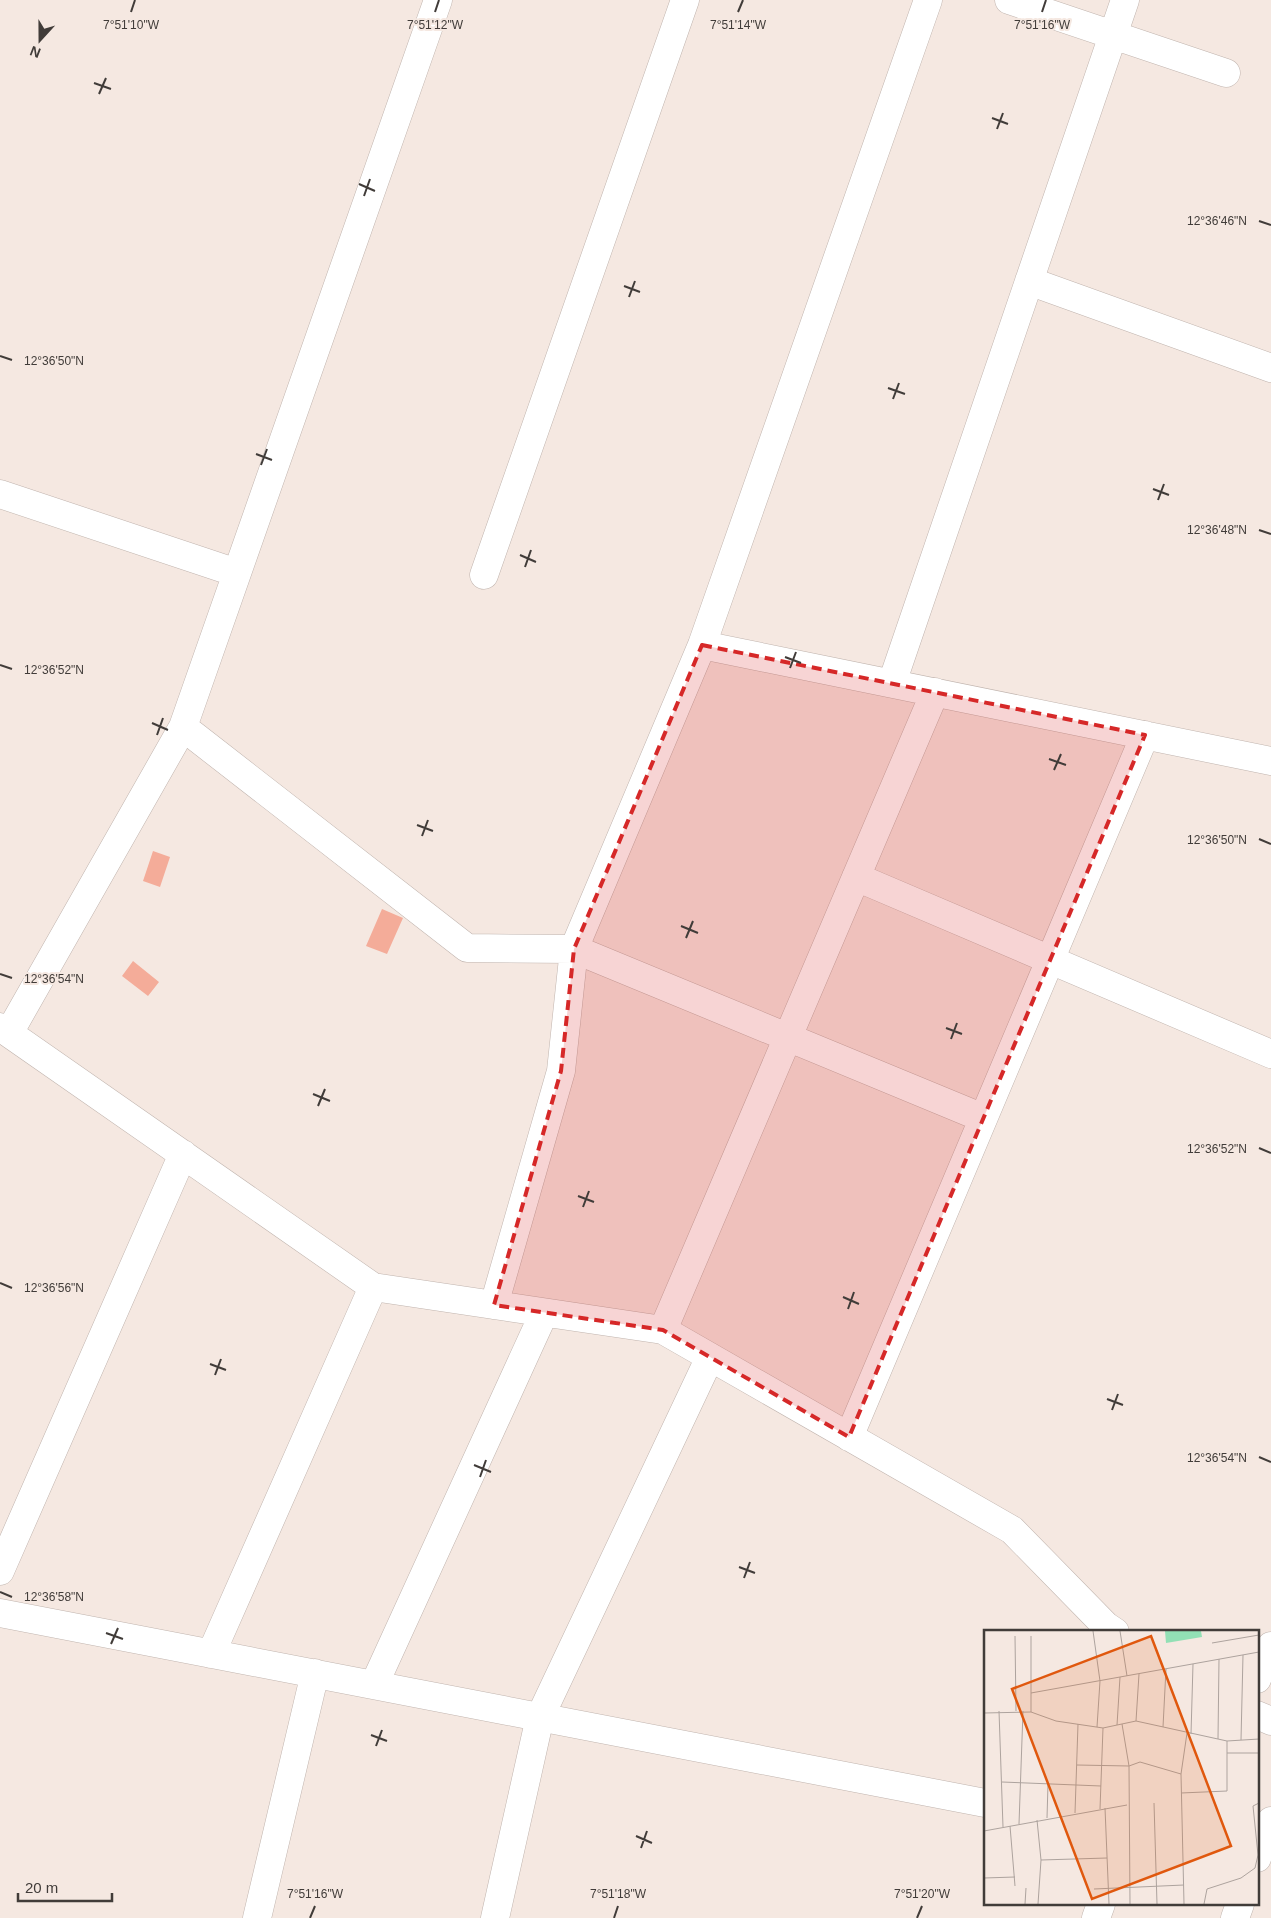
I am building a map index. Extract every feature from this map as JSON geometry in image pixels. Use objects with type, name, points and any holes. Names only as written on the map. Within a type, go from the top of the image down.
[{"type":"street","points":[[438,0],[183,728],[5,1030],[373,1287],[663,1330],[1012,1530],[1112,1630]]},
{"type":"street","points":[[484,575],[685,0]]},
{"type":"street","points":[[494,1305],[561,1071],[574,949],[702,645],[928,0]]},
{"type":"street","points":[[1009,0],[1226,73]]},
{"type":"street","points":[[892,683],[1126,0]]},
{"type":"street","points":[[1029,281],[1271,368]]},
{"type":"street","points":[[0,494],[237,573]]},
{"type":"street","points":[[702,645],[1271,761]]},
{"type":"street","points":[[663,1330],[935,692]]},
{"type":"street","points":[[183,728],[467,948],[574,949],[983,1118]]},
{"type":"street","points":[[849,1437],[1145,735]]},
{"type":"street","points":[[856,877],[1270,1052]]},
{"type":"street","points":[[0,1570],[183,1154]]},
{"type":"street","points":[[211,1654],[373,1287]]},
{"type":"street","points":[[374,1685],[544,1313]]},
{"type":"street","points":[[495,1918],[540,1717],[710,1357]]},
{"type":"street","points":[[0,1613],[984,1802]]},
{"type":"street","points":[[1258,1676],[1271,1646]]},
{"type":"street","points":[[257,1918],[315,1673]]},
{"type":"street","points":[[1258,1715],[1271,1721]]},
{"type":"street","points":[[1258,1855],[1271,1821]]},
{"type":"street","points":[[1096,1918],[1100,1906]]},
{"type":"street","points":[[1234,1918],[1239,1906]]},
{"type":"highlighted area","points":[[702,645],[1145,735],[849,1437],[663,1330],[494,1305],[561,1071],[574,949]]},
{"type":"building","points":[[153,851],[170,857],[160,887],[143,881]]},
{"type":"building","points":[[382,909],[403,918],[387,954],[366,946]]},
{"type":"building","points":[[133,961],[159,982],[148,996],[122,976]]}]
